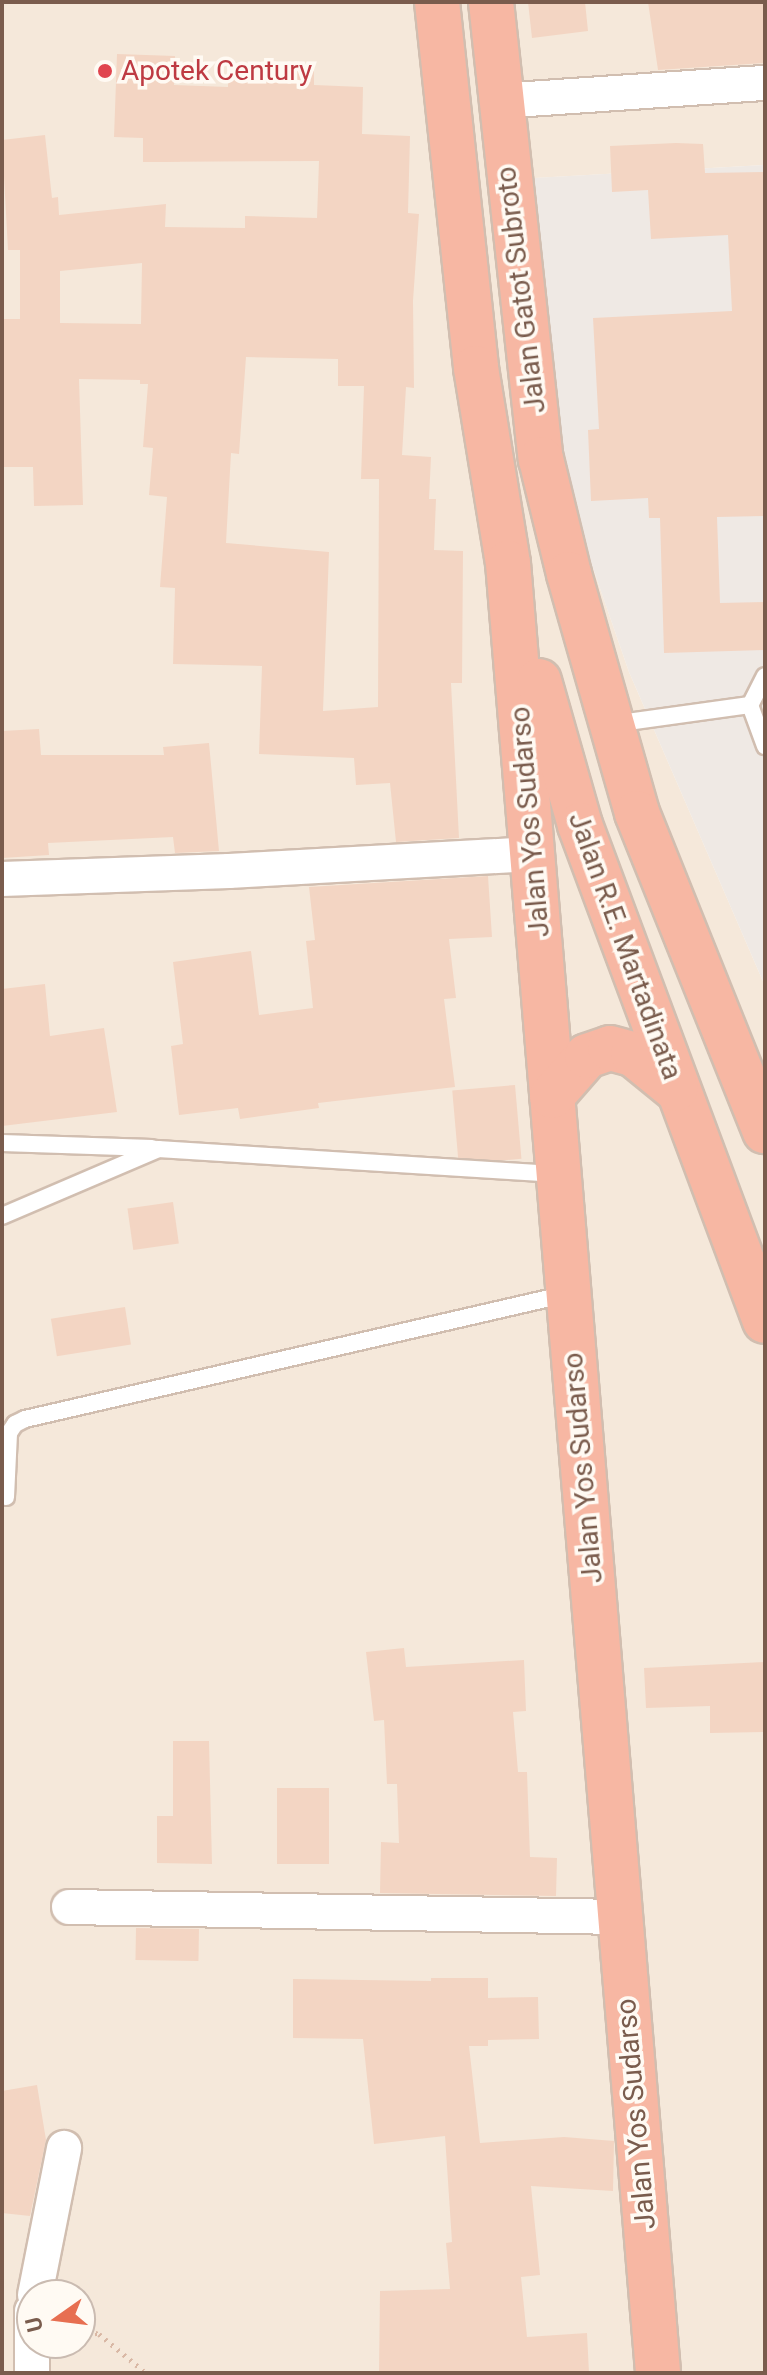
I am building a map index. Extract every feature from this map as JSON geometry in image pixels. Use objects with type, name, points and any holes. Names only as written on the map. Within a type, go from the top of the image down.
[{"type":"highway","name":"Jalan Gatot Subroto","points":[[437,2],[476,368],[508,563]]},
{"type":"highway","name":"Jalan Gatot Subroto","points":[[491,2],[499,101],[541,459],[569,574]]},
{"type":"highway","name":"Jalan Yos Sudarso","points":[[508,563],[658,2373]]},
{"type":"highway","name":"Jalan R.E. Martadinata","points":[[508,563],[580,825],[765,1321]]},
{"type":"highway","name":"Jalan R.E. Martadinata","points":[[569,574],[637,813],[673,910],[765,1131]]},
{"type":"highway","points":[[552,1096],[587,1056],[610,1048],[633,1054],[676,1089]]},
{"type":"street","points":[[499,101],[765,83]]},
{"type":"street","points":[[2,879],[229,871],[532,854]]},
{"type":"street","points":[[69,1907],[620,1917]]},
{"type":"street","points":[[38,2279],[64,2148]]},
{"type":"lane","points":[[765,676],[750,705],[765,746]]},
{"type":"lane","points":[[610,724],[750,705]]},
{"type":"lane","points":[[2,1143],[158,1149],[559,1174]]},
{"type":"lane","points":[[2,1216],[158,1149]]},
{"type":"lane","points":[[6,1497],[9,1433],[15,1424],[25,1419],[568,1293]]},
{"type":"path","points":[[96,2333],[146,2373]]},
{"type":"shaded area","points":[[2,2],[765,2],[765,165],[517,179],[560,473],[629,672],[765,986],[765,2373],[2,2373]]},
{"type":"shaded area","points":[[765,165],[765,986],[629,672],[560,473],[516,179]]},
{"type":"building","points":[[528,2],[585,2],[588,31],[532,38]]},
{"type":"building","points":[[648,2],[765,2],[765,63],[658,70]]},
{"type":"building","points":[[117,54],[175,56],[174,85],[228,87],[228,71],[314,71],[314,85],[363,87],[362,134],[410,136],[408,213],[419,214],[413,301],[414,388],[406,387],[402,455],[431,457],[429,499],[436,499],[434,550],[463,551],[462,683],[451,683],[459,838],[396,842],[390,783],[356,785],[354,758],[259,754],[262,666],[173,664],[175,588],[160,587],[167,497],[149,495],[153,448],[143,447],[148,384],[140,384],[140,380],[79,379],[83,505],[34,506],[33,467],[2,467],[2,319],[20,319],[20,250],[8,250],[2,140],[45,135],[52,198],[58,197],[59,215],[166,204],[165,227],[245,228],[245,216],[317,218],[319,161],[143,162],[143,138],[114,137]],"holes":[[[142,263],[141,324],[60,323],[60,271]],[[246,357],[338,359],[338,386],[364,386],[361,479],[379,479],[378,707],[323,711],[329,552],[226,543],[231,453],[239,454]]]},
{"type":"building","points":[[703,144],[705,173],[765,172],[765,516],[717,517],[720,603],[765,602],[765,650],[664,653],[660,518],[649,518],[648,498],[591,501],[588,430],[599,429],[593,318],[732,311],[728,235],[651,239],[648,190],[612,192],[610,146]]},
{"type":"building","points":[[39,729],[41,755],[164,755],[163,747],[209,743],[219,851],[175,853],[173,837],[48,843],[49,855],[2,858],[2,731]]},
{"type":"building","points":[[488,876],[492,937],[449,939],[456,998],[444,999],[455,1087],[318,1103],[319,1108],[240,1119],[238,1108],[179,1115],[171,1046],[183,1044],[173,962],[251,951],[259,1015],[313,1008],[306,941],[315,940],[309,887]]},
{"type":"building","points":[[45,984],[50,1036],[104,1028],[117,1112],[2,1126],[2,989]]},
{"type":"building","points":[[515,1085],[521,1159],[459,1164],[452,1090]]},
{"type":"building","points":[[173,1202],[179,1244],[133,1250],[127,1208]]},
{"type":"building","points":[[125,1307],[131,1345],[57,1356],[51,1319]]},
{"type":"building","points":[[404,1648],[406,1667],[524,1660],[526,1711],[513,1712],[518,1772],[527,1772],[530,1857],[557,1858],[556,1896],[380,1893],[381,1842],[399,1843],[397,1784],[387,1784],[384,1720],[374,1721],[366,1652]]},
{"type":"building","points":[[765,1662],[765,1732],[710,1733],[710,1706],[646,1708],[644,1668]]},
{"type":"building","points":[[173,1741],[209,1741],[212,1864],[157,1863],[157,1816],[173,1816]]},
{"type":"building","points":[[277,1788],[329,1788],[329,1864],[277,1864]]},
{"type":"building","points":[[136,1928],[199,1929],[198,1961],[135,1960]]},
{"type":"building","points":[[431,1978],[488,1978],[488,1998],[538,1997],[539,2039],[488,2040],[488,2046],[469,2046],[480,2143],[564,2137],[614,2141],[613,2191],[531,2186],[540,2275],[521,2277],[527,2337],[587,2333],[589,2373],[379,2373],[380,2291],[450,2289],[446,2243],[452,2242],[445,2136],[374,2144],[363,2039],[293,2038],[293,1979],[431,1981]]},
{"type":"building","points":[[37,2085],[46,2140],[30,2216],[2,2213],[2,2091]]},
{"type":"place","name":"Apotek Century","points":[[105,71]]}]
